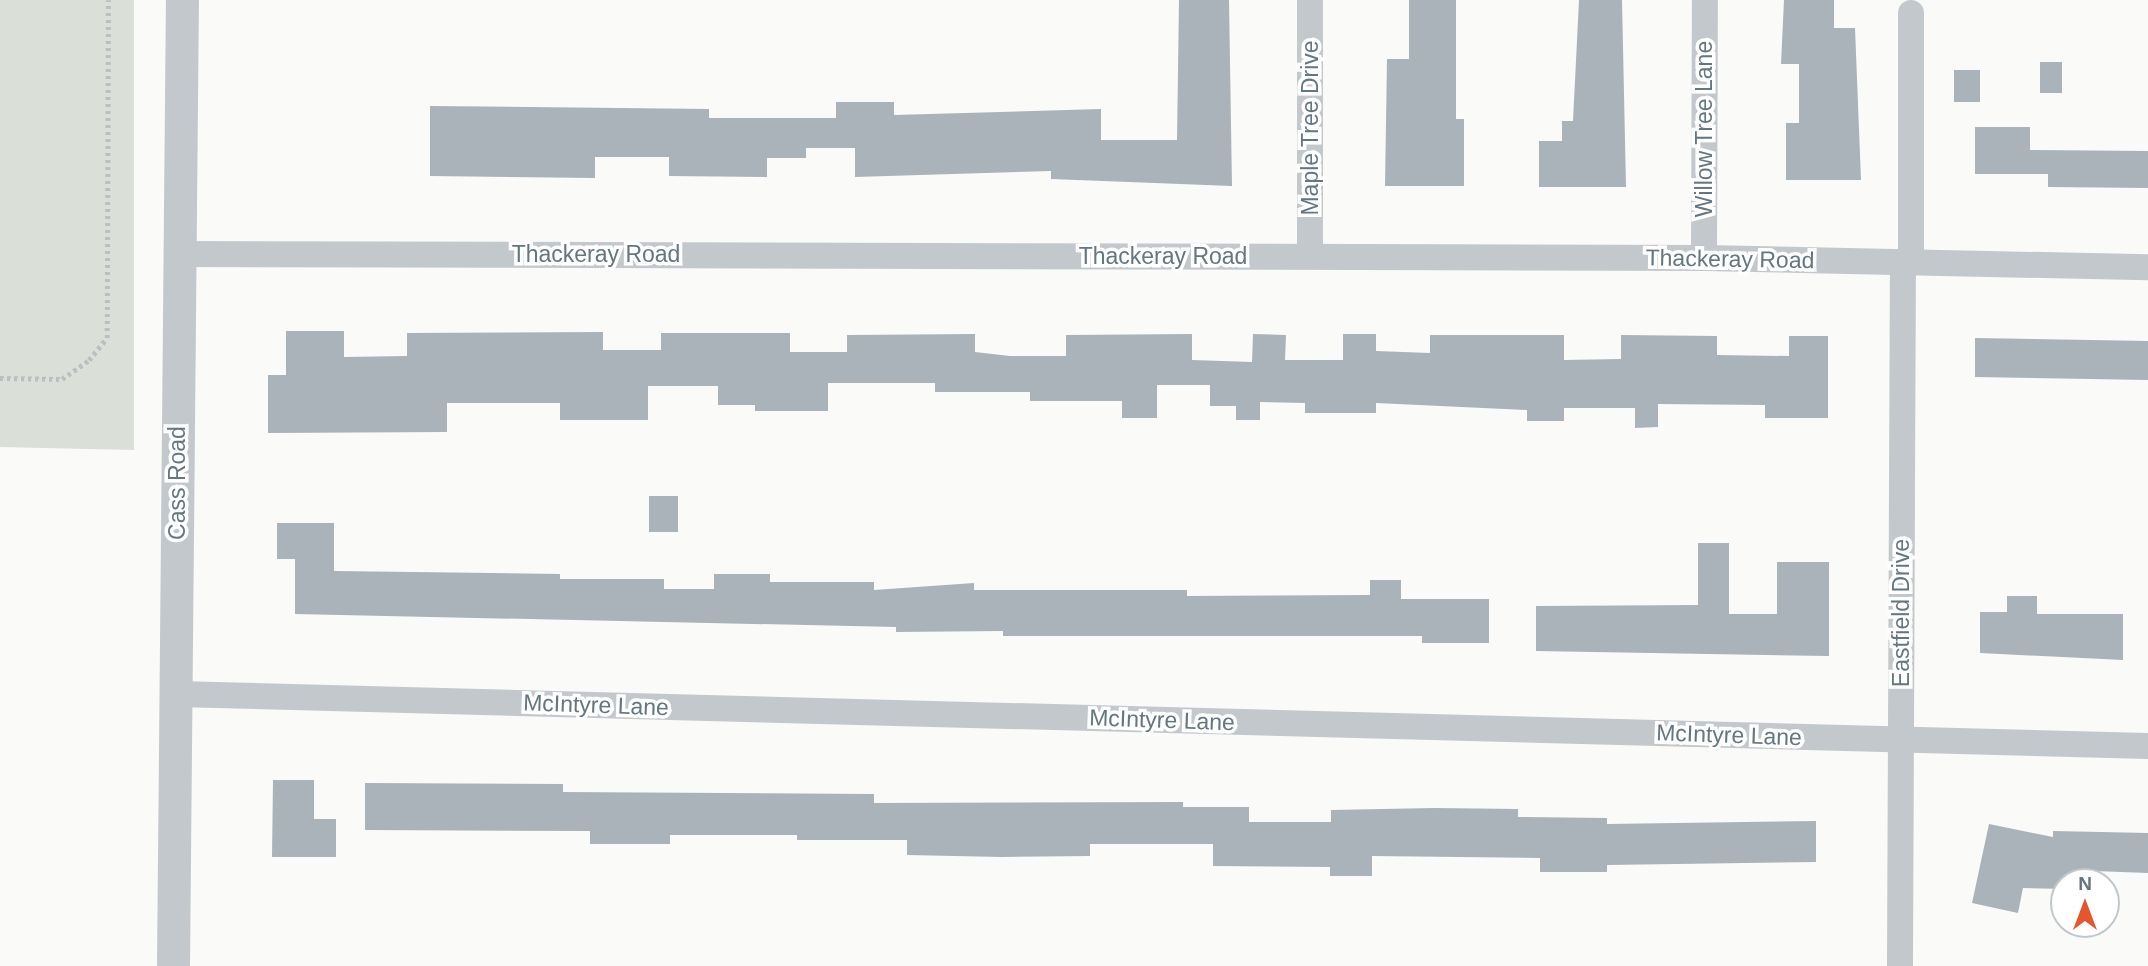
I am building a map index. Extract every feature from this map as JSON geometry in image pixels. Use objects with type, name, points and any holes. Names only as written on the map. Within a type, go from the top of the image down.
[{"type":"street","name":"Cass Road","points":[[173,966],[177,694],[177,254],[182,0]]},
{"type":"street","name":"Maple Tree Drive","points":[[1310,0],[1310,256]]},
{"type":"street","name":"Willow Tree Lane","points":[[1704,258],[1705,0]]},
{"type":"street","name":"Eastfield Drive","points":[[1900,966],[1911,13]]},
{"type":"street","name":"Thackeray Road","points":[[177,254],[1704,258],[2148,267]]},
{"type":"street","name":"McIntyre Lane","points":[[177,694],[2148,746]]},
{"type":"path","points":[[0,378],[62,379],[89,360],[107,338],[108,0]]},
{"type":"shaded area","points":[[0,0],[134,0],[134,450],[0,447]]},
{"type":"building","points":[[1179,0],[1229,0],[1232,186],[1051,179],[1051,171],[855,177],[855,148],[806,148],[806,158],[767,158],[767,177],[669,176],[669,157],[595,157],[595,178],[430,176],[430,106],[709,109],[709,118],[836,118],[836,102],[894,102],[894,115],[1101,109],[1101,140],[1177,140]]},
{"type":"building","points":[[1409,0],[1456,0],[1456,119],[1464,119],[1464,186],[1385,186],[1387,59],[1409,59]]},
{"type":"building","points":[[1579,0],[1622,0],[1626,187],[1539,187],[1539,141],[1562,141],[1562,121],[1573,121]]},
{"type":"building","points":[[1784,0],[1834,0],[1834,28],[1855,28],[1861,180],[1786,180],[1786,123],[1799,123],[1799,64],[1781,64]]},
{"type":"building","points":[[2040,62],[2062,62],[2062,93],[2040,93]]},
{"type":"building","points":[[1954,70],[1980,70],[1980,102],[1954,102]]},
{"type":"building","points":[[1975,127],[2030,127],[2030,150],[2148,151],[2148,188],[2048,187],[2048,174],[1975,174]]},
{"type":"building","points":[[286,331],[344,331],[344,357],[407,356],[407,333],[603,332],[603,350],[661,350],[661,333],[790,333],[790,352],[847,352],[847,335],[975,334],[975,352],[1010,356],[1066,356],[1066,335],[1192,334],[1192,360],[1252,362],[1253,334],[1286,335],[1285,360],[1343,360],[1343,334],[1376,334],[1376,351],[1430,353],[1430,335],[1564,335],[1564,360],[1621,359],[1621,335],[1717,336],[1717,355],[1789,356],[1789,336],[1828,336],[1828,418],[1765,418],[1765,405],[1658,404],[1658,427],[1635,428],[1635,408],[1564,408],[1564,421],[1527,421],[1527,410],[1376,403],[1376,413],[1305,413],[1305,403],[1260,402],[1260,420],[1236,420],[1236,406],[1210,406],[1210,385],[1157,385],[1157,418],[1122,418],[1122,401],[1030,401],[1030,392],[935,392],[935,383],[828,383],[828,411],[755,411],[755,405],[718,405],[718,386],[648,386],[648,420],[560,420],[560,403],[447,403],[447,432],[268,433],[268,375],[286,375]]},
{"type":"building","points":[[1975,338],[2148,341],[2148,380],[1975,377]]},
{"type":"building","points":[[649,496],[678,496],[678,532],[649,532]]},
{"type":"building","points":[[277,523],[334,523],[334,571],[560,574],[560,579],[664,579],[664,589],[714,589],[714,574],[770,574],[770,582],[874,582],[874,590],[974,583],[974,590],[1187,590],[1187,596],[1370,595],[1370,580],[1401,580],[1401,599],[1489,599],[1489,643],[1422,643],[1422,636],[1003,636],[1003,631],[896,632],[896,627],[295,614],[295,559],[277,559]]},
{"type":"building","points":[[1698,543],[1729,543],[1729,614],[1777,614],[1777,562],[1829,562],[1829,656],[1536,651],[1536,606],[1698,605]]},
{"type":"building","points":[[2007,596],[2037,596],[2037,614],[2123,614],[2123,660],[1980,653],[1980,612],[2007,612]]},
{"type":"building","points":[[273,780],[314,780],[314,819],[336,819],[336,857],[272,857]]},
{"type":"building","points":[[365,783],[563,784],[563,792],[874,794],[874,803],[1183,802],[1183,807],[1249,807],[1249,822],[1331,822],[1331,810],[1434,808],[1518,809],[1518,817],[1607,818],[1607,824],[1816,821],[1816,862],[1607,865],[1607,872],[1540,872],[1540,858],[1372,856],[1372,876],[1330,876],[1330,867],[1213,866],[1213,844],[1090,844],[1090,856],[1002,857],[907,855],[907,840],[797,840],[797,835],[670,835],[670,844],[590,844],[590,831],[365,830]]},
{"type":"building","points":[[1989,824],[2053,837],[2053,831],[2148,833],[2148,873],[2120,872],[2120,868],[2050,868],[2050,889],[2023,888],[2018,913],[1972,903]]}]
